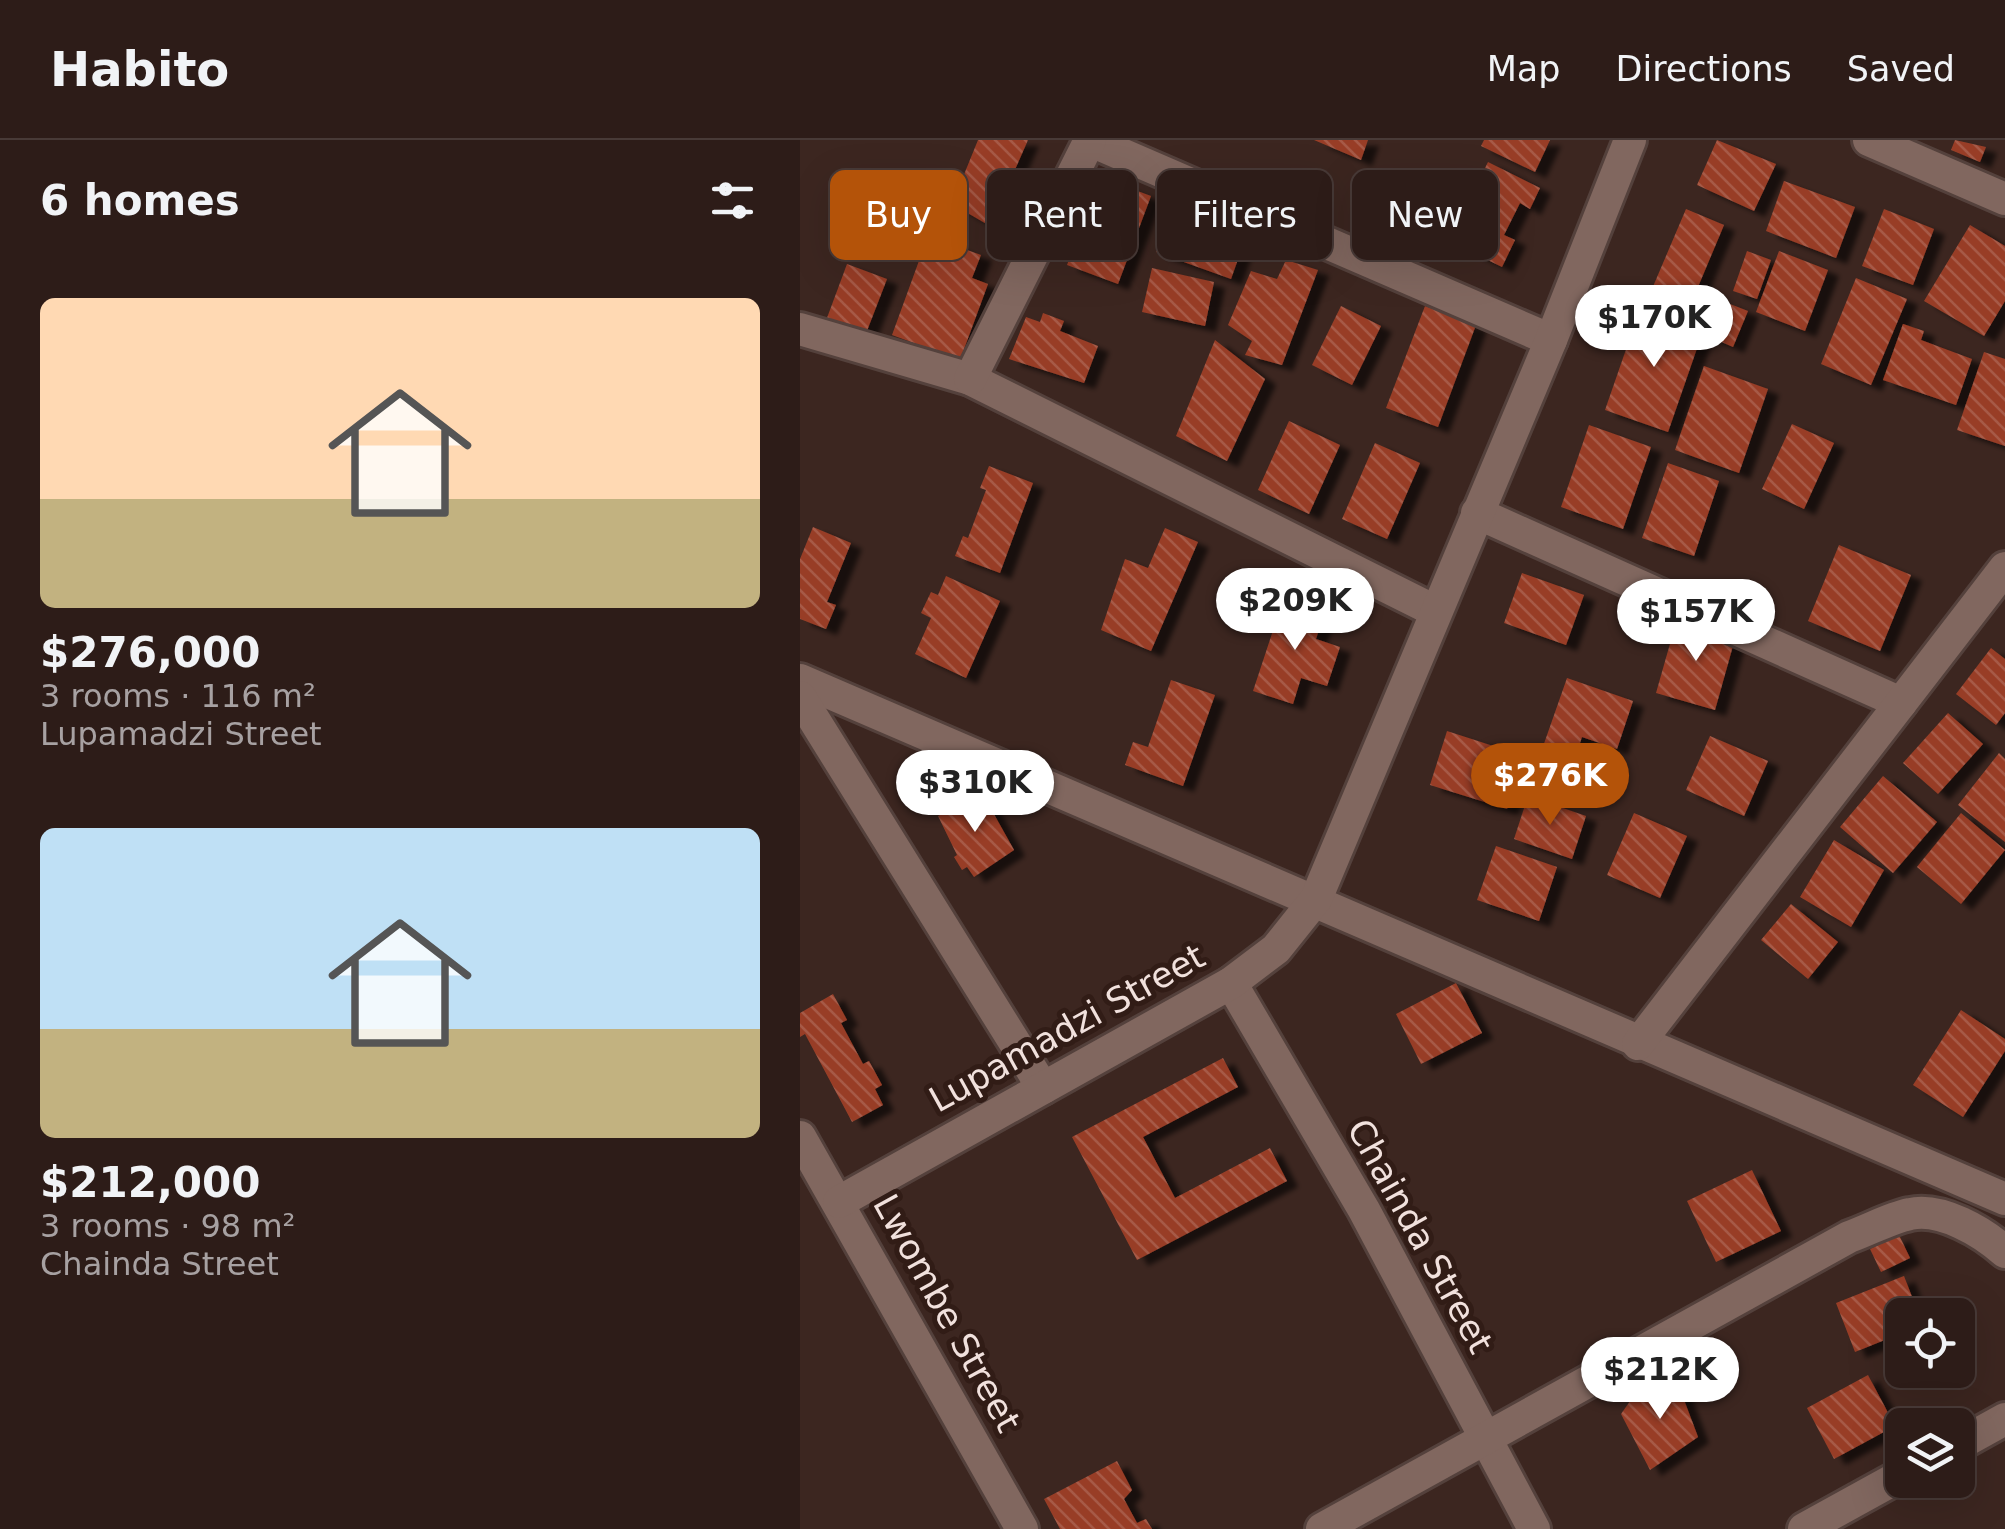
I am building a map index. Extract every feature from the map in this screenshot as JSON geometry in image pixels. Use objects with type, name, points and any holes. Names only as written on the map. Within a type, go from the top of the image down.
[{"type":"street","points":[[970,379],[1090,140],[1550,340]]},
{"type":"street","name":"Lupamadzi Street","points":[[839,1202],[1231,983],[1276,949],[1316,899],[1630,140]]},
{"type":"street","points":[[1870,140],[2005,199]]},
{"type":"street","points":[[800,329],[970,379],[1435,611]]},
{"type":"street","points":[[1477,513],[1901,703]]},
{"type":"street","points":[[1638,1044],[2005,568]]},
{"type":"street","points":[[800,680],[2005,1199]]},
{"type":"street","points":[[800,697],[1044,1088]]},
{"type":"street","name":"Chainda Street","points":[[1231,983],[1364,1210],[1534,1529]]},
{"type":"street","name":"Lwombe Street","points":[[800,1137],[1022,1529]]},
{"type":"street","points":[[1322,1529],[1849,1237],[1913,1213],[1991,1230]]},
{"type":"street","points":[[1975,1435],[2005,1418]]},
{"type":"street","points":[[1804,1529],[1885,1484]]},
{"type":"building","points":[[978,140],[1028,140],[1015,170],[987,170],[987,224],[967,213],[966,170]]},
{"type":"building","points":[[1314,140],[1368,140],[1361,160]]},
{"type":"building","points":[[1484,140],[1550,140],[1535,172],[1481,146]]},
{"type":"building","points":[[1717,140],[1776,164],[1754,211],[1697,185]]},
{"type":"building","points":[[1955,140],[1986,147],[1980,162],[1951,150]]},
{"type":"building","points":[[1488,162],[1540,188],[1530,209],[1520,203],[1504,235],[1515,240],[1502,267],[1488,260],[1498,260],[1498,170],[1484,170]]},
{"type":"building","points":[[1784,181],[1855,207],[1836,258],[1766,231]]},
{"type":"building","points":[[1137,191],[1151,196],[1137,233]]},
{"type":"building","points":[[1686,209],[1724,225],[1687,313],[1649,296]]},
{"type":"building","points":[[1884,209],[1934,229],[1913,285],[1862,266]]},
{"type":"building","points":[[1970,225],[2005,246],[2005,301],[1984,336],[1924,301]]},
{"type":"building","points":[[967,250],[981,255],[972,278],[988,284],[960,360],[892,335],[919,260],[967,260]]},
{"type":"building","points":[[1747,251],[1771,260],[1757,299],[1733,291]]},
{"type":"building","points":[[1779,251],[1828,270],[1805,331],[1756,312]]},
{"type":"building","points":[[1069,260],[1127,260],[1118,284],[1067,265]]},
{"type":"building","points":[[1178,260],[1238,260],[1231,279]]},
{"type":"building","points":[[1286,260],[1318,270],[1282,365],[1245,355],[1252,341],[1228,325],[1251,271],[1277,279]]},
{"type":"building","points":[[847,264],[887,279],[863,341],[824,326]]},
{"type":"building","points":[[1152,268],[1214,282],[1205,326],[1142,312]]},
{"type":"building","points":[[1856,278],[1907,299],[1871,385],[1821,364]]},
{"type":"building","points":[[1725,302],[1748,311],[1733,347],[1710,337]]},
{"type":"building","points":[[1341,306],[1381,326],[1352,385],[1312,365]]},
{"type":"building","points":[[1425,306],[1476,325],[1438,427],[1386,408]]},
{"type":"building","points":[[1640,309],[1703,331],[1668,432],[1605,410]]},
{"type":"building","points":[[1043,313],[1064,321],[1060,331],[1098,346],[1084,383],[1009,359],[1026,317],[1040,322]]},
{"type":"building","points":[[1903,324],[1924,331],[1921,340],[1972,359],[1956,405],[1883,380]]},
{"type":"building","points":[[1215,340],[1265,379],[1227,461],[1176,436]]},
{"type":"building","points":[[1984,352],[2005,359],[2005,446],[1957,430]]},
{"type":"building","points":[[1704,366],[1768,389],[1739,473],[1675,450]]},
{"type":"building","points":[[1289,421],[1340,445],[1309,514],[1258,490]]},
{"type":"building","points":[[1792,424],[1834,443],[1804,509],[1762,489]]},
{"type":"building","points":[[1589,425],[1651,447],[1623,529],[1561,507]]},
{"type":"building","points":[[1375,443],[1420,463],[1387,539],[1342,519]]},
{"type":"building","points":[[1668,463],[1719,481],[1694,556],[1642,538]]},
{"type":"building","points":[[989,466],[1033,483],[1000,573],[955,556],[963,536],[968,538],[986,490],[980,488]]},
{"type":"building","points":[[813,527],[851,543],[827,602],[836,605],[826,629],[800,619],[800,559]]},
{"type":"building","points":[[1165,528],[1198,542],[1151,651],[1101,630],[1125,559],[1148,568]]},
{"type":"building","points":[[1839,545],[1911,575],[1880,651],[1808,621]]},
{"type":"building","points":[[1522,573],[1584,595],[1566,645],[1504,623]]},
{"type":"building","points":[[946,576],[1000,601],[966,678],[915,654],[931,618],[921,613],[931,592],[938,595]]},
{"type":"building","points":[[1284,597],[1325,611],[1316,639],[1340,647],[1327,686],[1301,678],[1293,704],[1253,691]]},
{"type":"building","points":[[1677,619],[1736,635],[1715,710],[1656,693]]},
{"type":"building","points":[[1991,648],[2005,659],[2005,713],[1996,725],[1956,694]]},
{"type":"building","points":[[1567,678],[1633,701],[1617,749],[1582,737],[1572,767],[1540,755]]},
{"type":"building","points":[[1171,680],[1215,695],[1183,786],[1125,765],[1133,742],[1148,747]]},
{"type":"building","points":[[1948,713],[1983,744],[1938,794],[1903,763]]},
{"type":"building","points":[[1447,731],[1524,756],[1507,809],[1430,785]]},
{"type":"building","points":[[1710,736],[1768,761],[1744,816],[1686,790]]},
{"type":"building","points":[[1999,753],[2005,759],[2005,842],[1958,805]]},
{"type":"building","points":[[1883,776],[1937,822],[1893,873],[1840,827]]},
{"type":"building","points":[[981,791],[1014,850],[974,877],[967,867],[962,870],[954,857],[957,855],[938,816]]},
{"type":"building","points":[[1528,796],[1586,816],[1572,859],[1514,839]]},
{"type":"building","points":[[1634,813],[1687,836],[1660,898],[1607,875]]},
{"type":"building","points":[[1961,813],[2005,850],[1961,904],[1917,867]]},
{"type":"building","points":[[1834,840],[1884,870],[1851,927],[1800,897]]},
{"type":"building","points":[[1496,846],[1557,867],[1539,921],[1477,900]]},
{"type":"building","points":[[1791,904],[1838,942],[1808,979],[1761,940]]},
{"type":"building","points":[[1456,983],[1482,1033],[1421,1064],[1396,1014]]},
{"type":"building","points":[[833,994],[847,1020],[841,1023],[863,1064],[869,1061],[882,1085],[875,1089],[883,1105],[852,1122],[805,1034],[800,1037],[800,1013]]},
{"type":"building","points":[[1961,1010],[2005,1039],[2005,1051],[1963,1117],[1913,1085]]},
{"type":"building","points":[[1223,1058],[1238,1087],[1143,1137],[1175,1198],[1270,1148],[1287,1181],[1137,1260],[1072,1137]]},
{"type":"building","points":[[1752,1170],[1781,1231],[1716,1262],[1687,1201]]},
{"type":"building","points":[[1899,1235],[1910,1258],[1881,1272],[1870,1249]]},
{"type":"building","points":[[1904,1276],[1912,1298],[1885,1298],[1885,1340],[1855,1352],[1836,1303]]},
{"type":"building","points":[[1868,1375],[1885,1408],[1885,1431],[1834,1459],[1807,1408]]},
{"type":"building","points":[[1675,1376],[1698,1437],[1650,1470],[1621,1414],[1635,1394]]},
{"type":"building","points":[[1117,1461],[1132,1490],[1124,1499],[1137,1523],[1146,1519],[1152,1529],[1060,1529],[1044,1499]]}]
